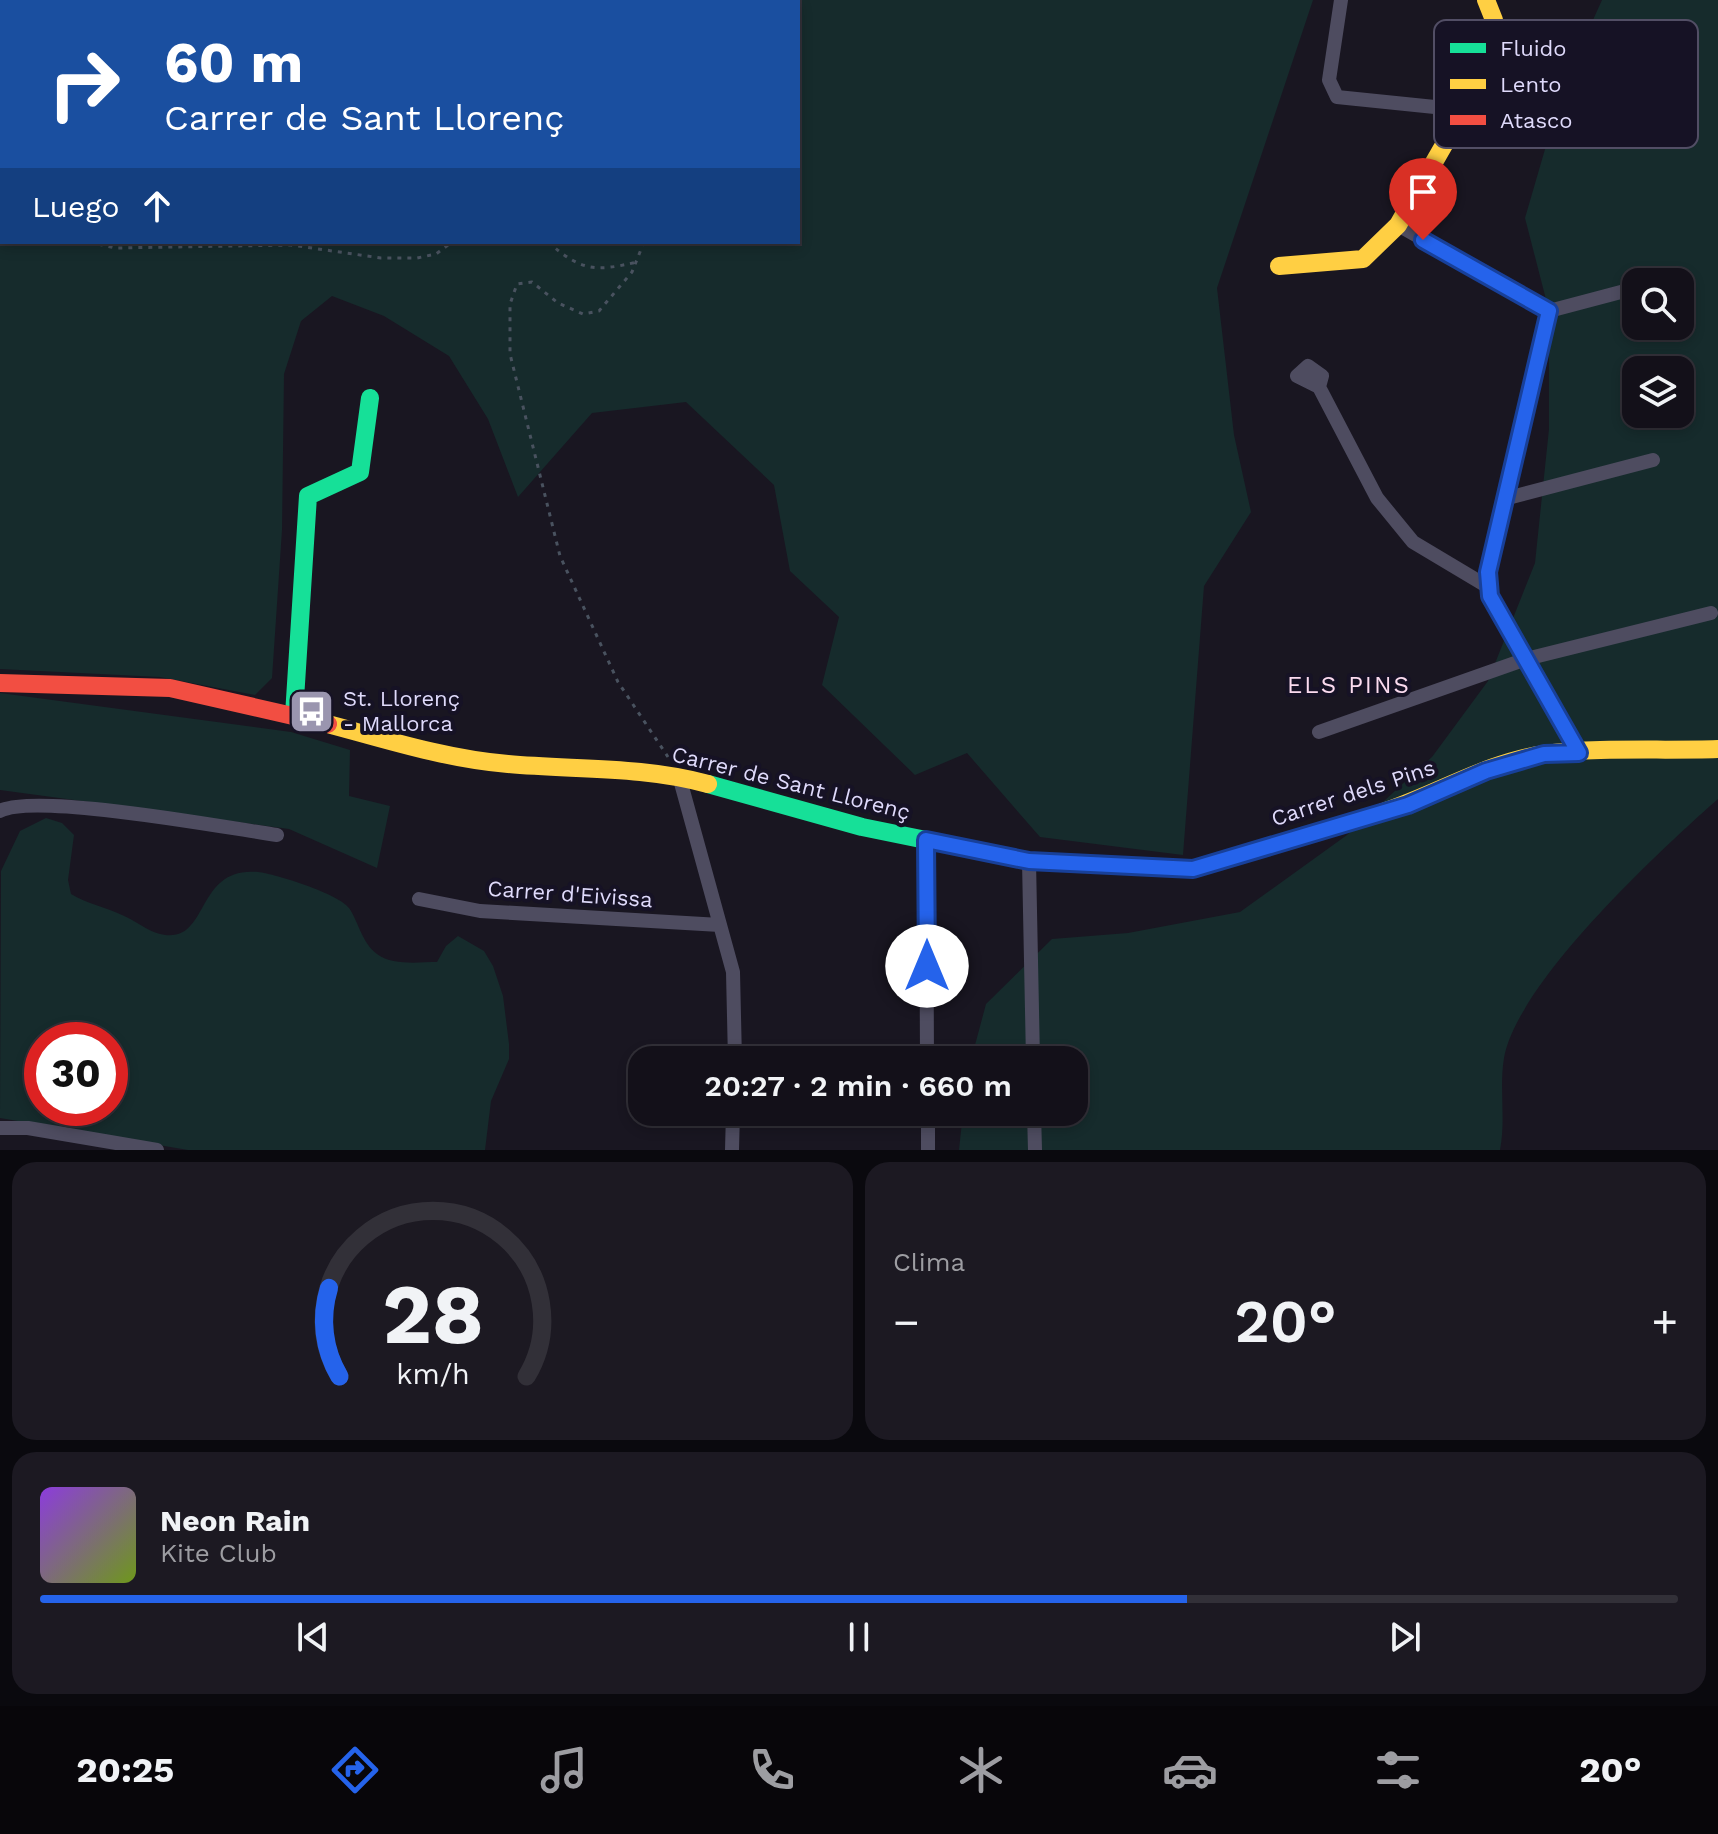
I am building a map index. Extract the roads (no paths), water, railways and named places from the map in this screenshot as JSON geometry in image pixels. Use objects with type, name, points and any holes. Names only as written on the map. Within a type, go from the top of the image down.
[{"type":"street","points":[[1341,0],[1329,80],[1337,97],[1434,107]]},
{"type":"street","points":[[1486,0],[1494,20]]},
{"type":"street","points":[[1279,266],[1363,259],[1398,225],[1442,148]]},
{"type":"street","points":[[1398,225],[1549,311],[1622,292]]},
{"type":"street","points":[[1549,311],[1488,572],[1490,596],[1579,753]]},
{"type":"street","points":[[1319,387],[1377,498],[1413,542],[1490,588]]},
{"type":"street","points":[[294,715],[308,496],[360,472],[370,398]]},
{"type":"street","points":[[1504,499],[1653,460]]},
{"type":"street","points":[[1319,732],[1526,659],[1711,613]]},
{"type":"street","name":"Carrer de Sant Llorenç","points":[[0,683],[170,688],[294,715],[424,750],[504,764],[679,776],[862,827],[1029,861],[1193,869]]},
{"type":"street","name":"Carrer dels Pins","points":[[1193,869],[1408,805],[1486,771],[1544,754],[1718,749]]},
{"type":"street","points":[[679,776],[733,972],[735,1046]]},
{"type":"street","points":[[3,809],[48,804],[277,835]]},
{"type":"street","points":[[926,840],[927,1046]]},
{"type":"street","points":[[1029,861],[1033,1046]]},
{"type":"street","name":"Carrer d'Eivissa","points":[[419,899],[480,911],[720,925]]},
{"type":"street","points":[[732,1150],[733,1126]]},
{"type":"street","points":[[928,1126],[928,1150]]},
{"type":"street","points":[[1034,1126],[1035,1150]]},
{"type":"street","points":[[0,1128],[28,1128],[157,1150]]},
{"type":"place","name":"St. Llorenç - Mallorca","points":[[312,711]]},
{"type":"district","name":"ELS PINS","points":[[1349,685]]}]
